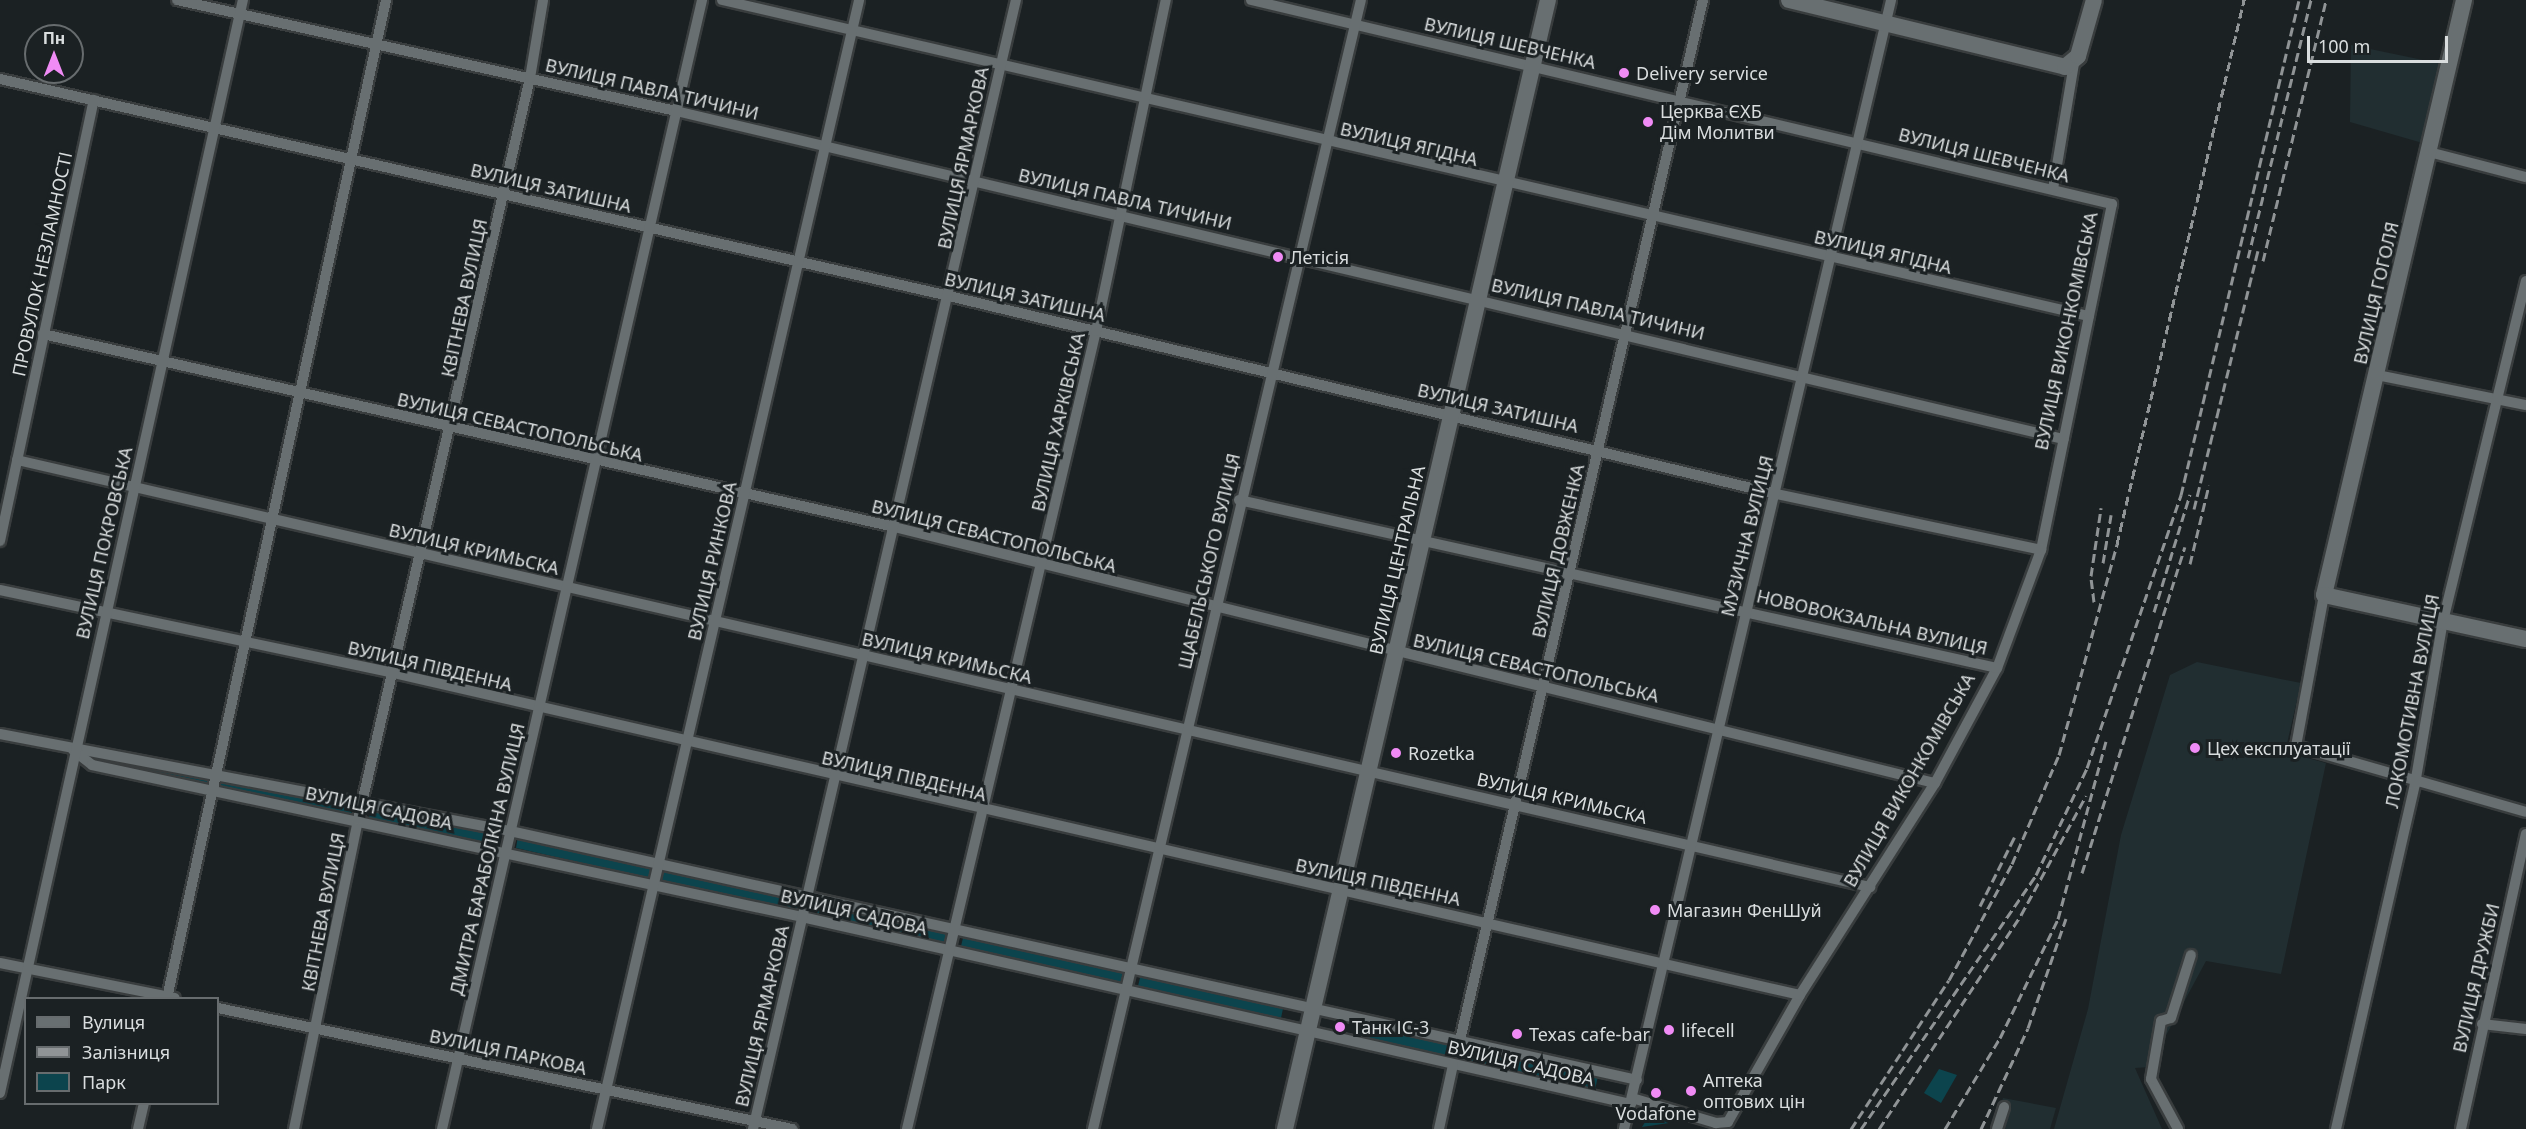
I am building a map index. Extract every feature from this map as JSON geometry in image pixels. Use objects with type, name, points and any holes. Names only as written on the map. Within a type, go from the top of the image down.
[{"type":"street","name":"ВУЛИЦЯ ПАВЛА ТИЧИНИ","points":[[177,0],[676,111],[1477,297],[1802,373],[2064,439]]},
{"type":"street","name":"ВУЛИЦЯ ПОКРОВСЬКА","points":[[0,1093],[73,750],[217,128],[243,0]]},
{"type":"street","points":[[170,997],[210,791],[386,0]]},
{"type":"street","name":"КВІТНЕВА ВУЛИЦЯ","points":[[294,1129],[317,1029],[362,802],[420,554],[453,427],[503,193],[531,78],[543,0]]},
{"type":"street","name":"ДМИТРА БАРАБОЛКІНА ВУЛИЦЯ","points":[[442,1129],[504,852],[540,708],[646,227],[702,0]]},
{"type":"street","name":"ВУЛИЦЯ ЯГІДНА","points":[[722,0],[853,28],[1325,141],[2089,316]]},
{"type":"street","name":"ВУЛИЦЯ РИНКОВА","points":[[597,1129],[656,863],[745,495],[796,262],[827,147],[859,0]]},
{"type":"street","name":"ВУЛИЦЯ ЯРМАРКОВА","points":[[754,1125],[890,526],[949,296],[1016,0]]},
{"type":"street","name":"ВУЛИЦЯ ХАРКІВСЬКА","points":[[907,1129],[958,928],[982,811],[1096,331],[1166,0]]},
{"type":"street","name":"ВУЛИЦЯ ШЕВЧЕНКА","points":[[1251,0],[1532,67],[1857,140],[2112,204]]},
{"type":"street","name":"ЩАБЕЛЬСЬКОГО ВУЛИЦЯ","points":[[1093,1129],[1131,966],[1163,850],[1239,500],[1361,0]]},
{"type":"street","name":"ВУЛИЦЯ ЦЕНТРАЛЬНА","points":[[1285,1129],[1548,0]]},
{"type":"street","name":"ВУЛИЦЯ ДОВЖЕНКА","points":[[1460,1040],[1703,0]]},
{"type":"street","points":[[1789,0],[2054,65],[2076,60]]},
{"type":"street","name":"МУЗИЧНА ВУЛИЦЯ","points":[[1624,1129],[1665,964],[1690,844],[1776,494],[1802,373],[1891,0]]},
{"type":"street","points":[[2053,189],[2076,60],[2094,0]]},
{"type":"street","name":"ВУЛИЦЯ ГОГОЛЯ","points":[[2324,595],[2464,0]]},
{"type":"street","name":"ВУЛИЦЯ ЗАТИШНА","points":[[0,79],[949,296],[1599,449],[1776,494],[2041,550]]},
{"type":"street","name":"ПРОВУЛОК НЕЗЛАМНОСТІ","points":[[0,541],[94,100]]},
{"type":"street","points":[[2428,152],[2526,177]]},
{"type":"street","name":"ВУЛИЦЯ ВИКОНКОМІВСЬКА","points":[[1715,1126],[1728,1122],[1800,995],[1935,783],[1997,668],[2041,550],[2112,204]]},
{"type":"street","name":"ЛОКОМОТИВНА ВУЛИЦЯ","points":[[2336,1129],[2415,784],[2443,621],[2493,399],[2526,281]]},
{"type":"street","name":"ВУЛИЦЯ СЕВАСТОПОЛЬСЬКА","points":[[43,334],[162,363],[453,427],[594,462],[890,526],[1215,608],[1935,783]]},
{"type":"street","points":[[2377,375],[2526,405]]},
{"type":"street","name":"ВУЛИЦЯ КРИМЬСКА","points":[[17,460],[1010,690],[1515,803],[1870,887]]},
{"type":"street","name":"НОВОВОКЗАЛЬНА ВУЛИЦЯ","points":[[1239,500],[1746,609],[1997,668]]},
{"type":"street","name":"ВУЛИЦЯ ПІВДЕННА","points":[[0,590],[104,616],[393,674],[982,811],[1163,850],[1340,892],[1488,922],[1800,995]]},
{"type":"street","points":[[2526,639],[2324,595],[2296,746],[2415,784],[2526,812]]},
{"type":"street","name":"ВУЛИЦЯ САДОВА","points":[[0,734],[73,750],[510,831],[1315,1006],[1637,1080]]},
{"type":"street","name":"ВУЛИЦЯ САДОВА","points":[[73,750],[92,765],[358,820],[802,917],[1453,1065],[1631,1101],[1715,1126]]},
{"type":"street","name":"ВУЛИЦЯ ДРУЖБИ","points":[[2461,1129],[2482,1024],[2526,834]]},
{"type":"street","points":[[2178,1129],[2151,1079],[2161,1021],[2171,1018],[2191,955]]},
{"type":"street","points":[[0,963],[165,997]]},
{"type":"street","name":"ВУЛИЦЯ ПАРКОВА","points":[[219,1008],[606,1089],[754,1125],[792,1129]]},
{"type":"street","points":[[2482,1024],[2526,1029]]},
{"type":"street","points":[[1438,1129],[1453,1065]]},
{"type":"street","points":[[138,1129],[144,1105]]},
{"type":"street","points":[[1997,1129],[2004,1107]]},
{"type":"shaded area","points":[[2351,45],[2442,64],[2426,144],[2350,122]]},
{"type":"shaded area","points":[[2197,662],[2301,683],[2285,752],[2326,763],[2281,974],[2206,961],[2149,1067],[2135,1068],[2162,1129],[2054,1129],[2088,1009],[2121,835],[2170,675]]},
{"type":"shaded area","points":[[2003,1098],[2056,1108],[2050,1129],[1993,1129]]},
{"type":"green space","points":[[92,755],[208,776],[207,786],[91,759]]},
{"type":"green space","points":[[221,778],[353,804],[351,815],[219,788]]},
{"type":"green space","points":[[371,807],[499,833],[496,845],[369,818]]},
{"type":"green space","points":[[518,836],[651,866],[649,878],[516,848]]},
{"type":"green space","points":[[664,869],[800,899],[797,911],[662,880]]},
{"type":"green space","points":[[816,902],[949,931],[947,943],[814,914]]},
{"type":"green space","points":[[964,934],[1125,970],[1122,983],[961,946]]},
{"type":"green space","points":[[1141,974],[1284,1004],[1281,1018],[1138,986]]},
{"type":"green space","points":[[1361,1021],[1598,1076],[1595,1090],[1358,1037]]},
{"type":"green space","points":[[1939,1069],[1957,1075],[1941,1103],[1924,1093]]},
{"type":"green space","points":[[1654,1108],[1671,1112],[1669,1123],[1642,1127]]},
{"type":"railway","points":[[1851,1129],[1949,980],[2012,864],[2059,755],[2117,544],[2244,0]]},
{"type":"railway","points":[[1861,1129],[2036,875],[2087,768],[2181,495],[2299,0]]},
{"type":"railway","points":[[2248,258],[2311,0]]},
{"type":"railway","points":[[2263,261],[2326,0]]},
{"type":"railway","points":[[2194,509],[2259,247]]},
{"type":"railway","points":[[2190,564],[2209,485]]},
{"type":"railway","points":[[2154,612],[2190,494]]},
{"type":"railway","points":[[2094,602],[2091,576],[2101,508]]},
{"type":"railway","points":[[2103,563],[2111,515]]},
{"type":"railway","points":[[2082,873],[2185,547]]},
{"type":"railway","points":[[1945,1129],[2000,1038],[2058,919],[2106,741]]},
{"type":"railway","points":[[1879,1129],[2021,915],[2086,796]]},
{"type":"railway","points":[[1980,906],[2015,836]]},
{"type":"railway","points":[[1981,1129],[2028,1028],[2066,918]]},
{"type":"place","name":"Delivery service","points":[[1624,73]]},
{"type":"place","name":"Церква ЄХБ Дім Молитви","points":[[1648,122]]},
{"type":"place","name":"Летісія","points":[[1278,257]]},
{"type":"place","name":"Цех експлуатації","points":[[2195,748]]},
{"type":"place","name":"Rozetka","points":[[1396,753]]},
{"type":"place","name":"Магазин ФенШуй","points":[[1655,910]]},
{"type":"place","name":"Танк ІС-3","points":[[1340,1027]]},
{"type":"place","name":"lifecell","points":[[1669,1030]]},
{"type":"place","name":"Texas cafe-bar","points":[[1517,1034]]},
{"type":"place","name":"Аптека оптових цін","points":[[1691,1091]]},
{"type":"place","name":"Vodafone","points":[[1656,1093]]}]
